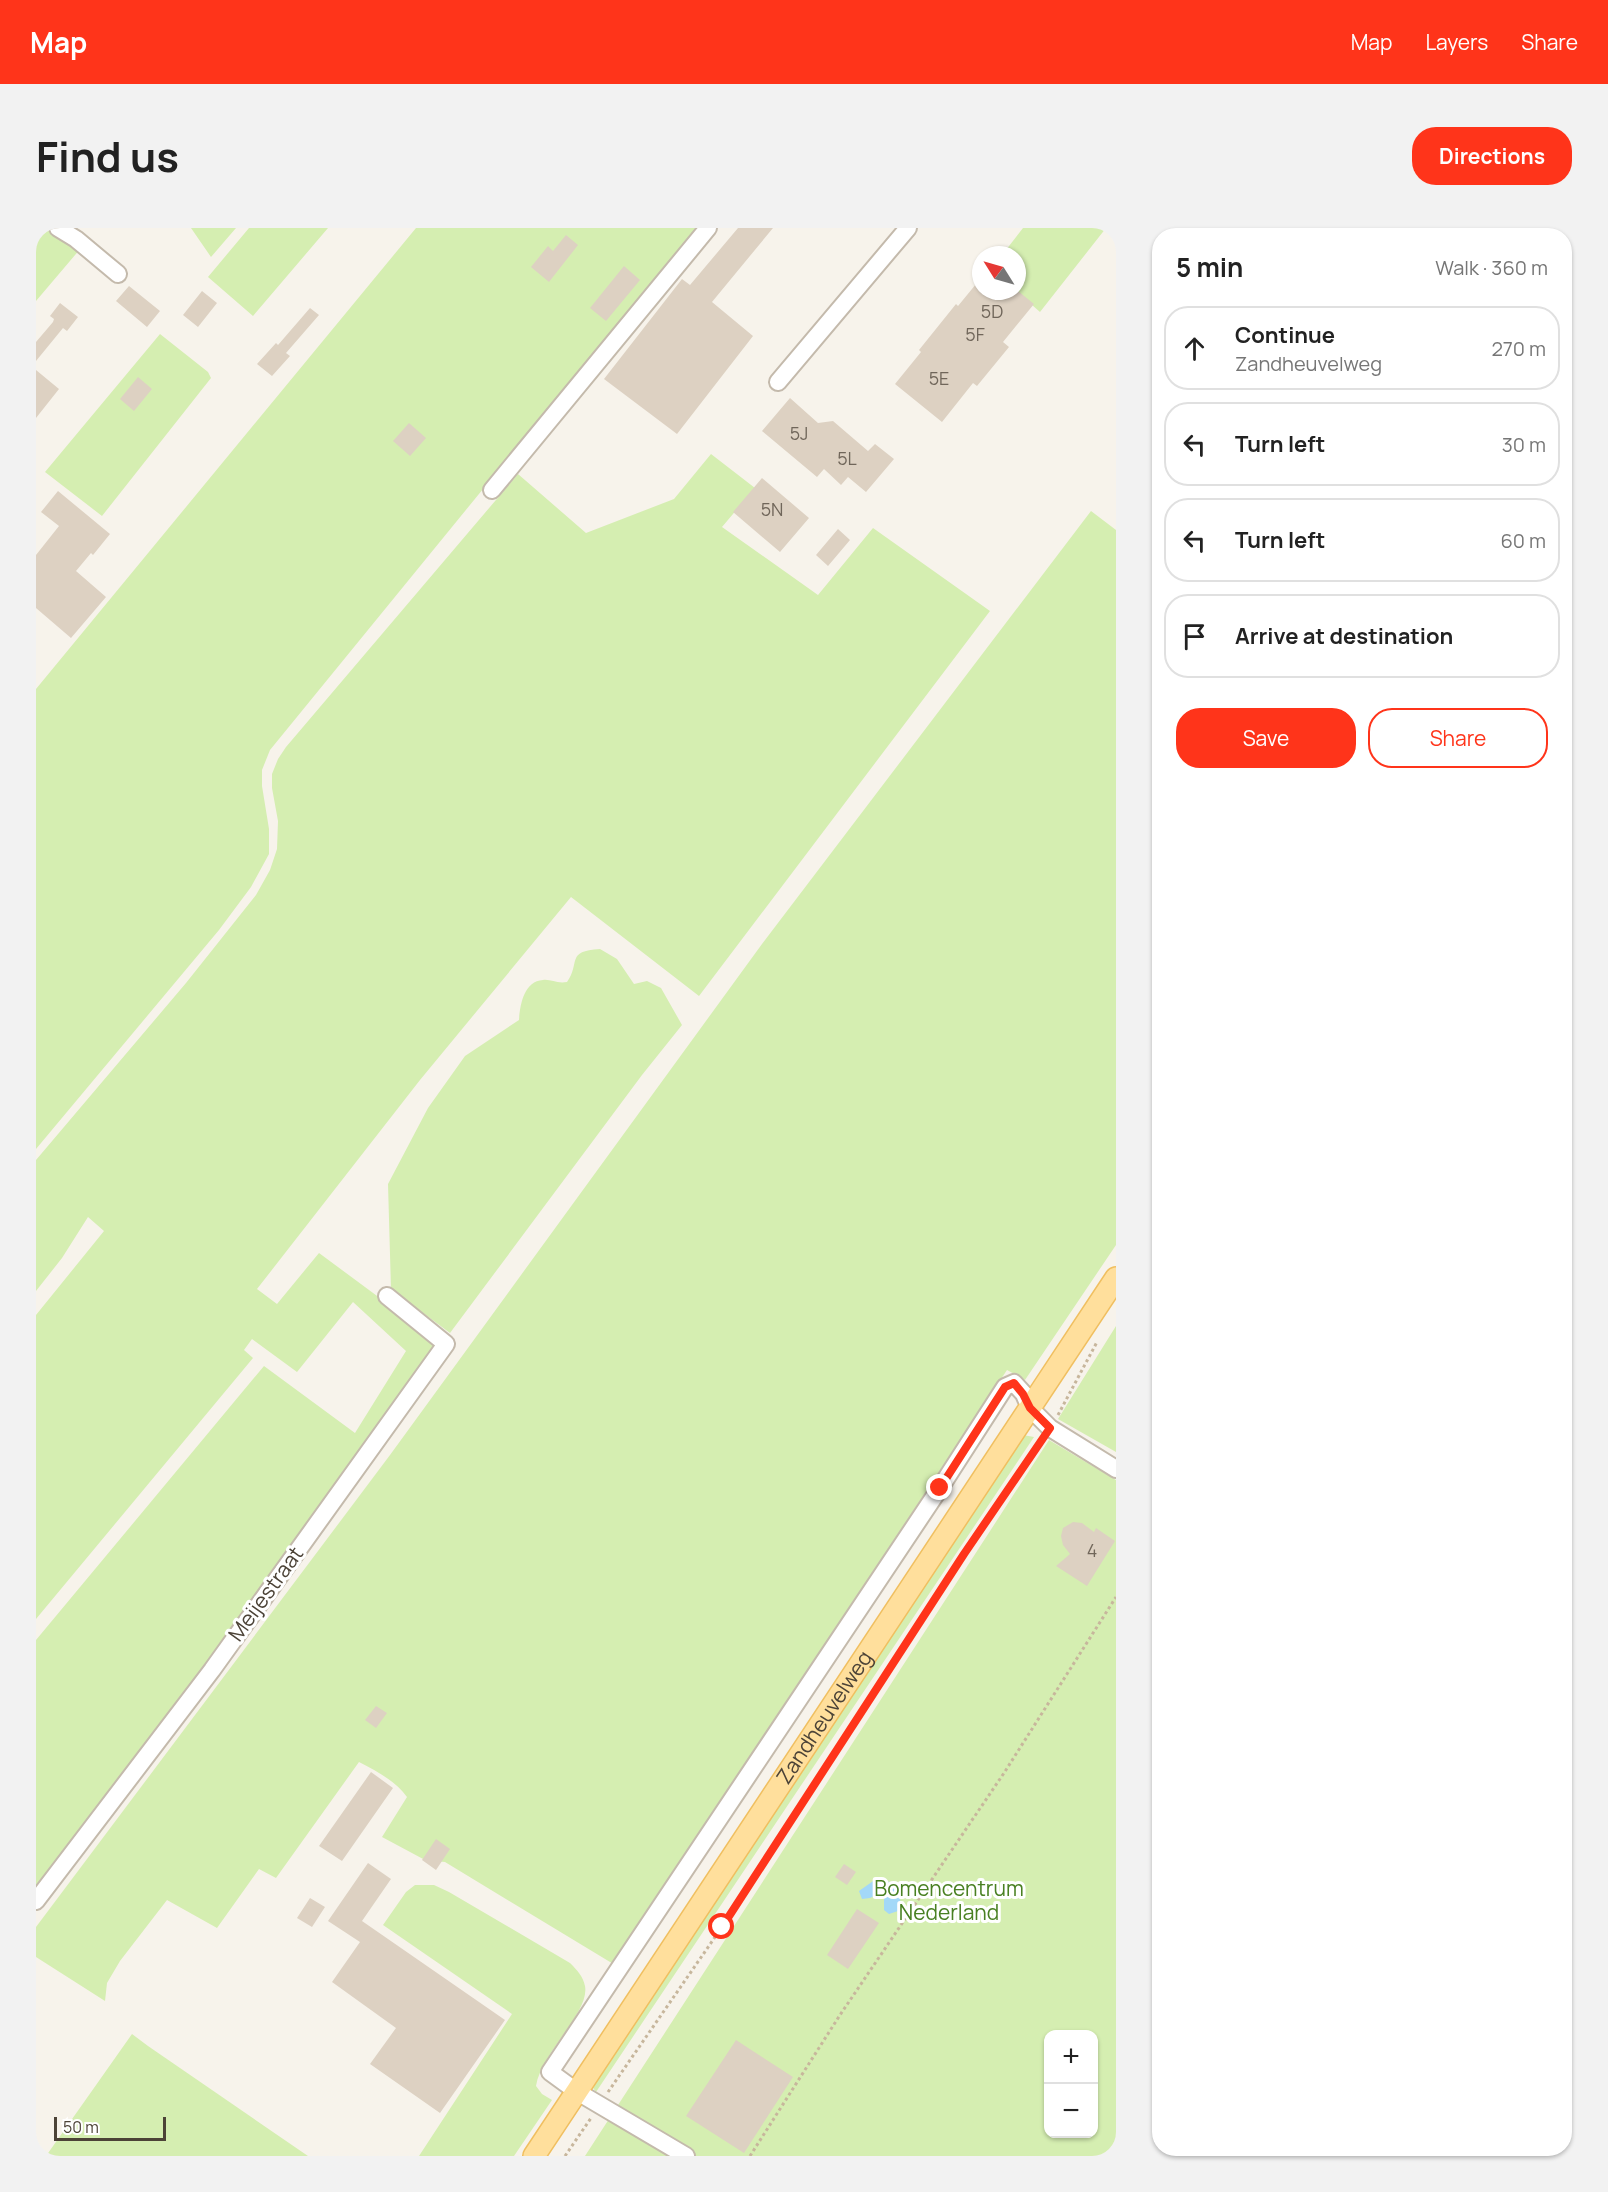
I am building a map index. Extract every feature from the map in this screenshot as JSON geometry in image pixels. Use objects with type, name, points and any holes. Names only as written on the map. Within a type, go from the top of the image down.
[{"type":"main road","name":"Zandheuvelweg","points":[[534,2156],[1116,1278]]},
{"type":"street","points":[[58,228],[76,238],[118,274]]},
{"type":"street","points":[[492,490],[708,228]]},
{"type":"street","points":[[778,382],[908,228]]},
{"type":"street","name":"Meijestraat","points":[[36,1901],[212,1670],[446,1344],[387,1296]]},
{"type":"street","points":[[686,2156],[576,2091],[550,2072],[638,1944],[1005,1387],[1014,1383],[1030,1408],[1050,1428],[1116,1470]]},
{"type":"path","name":"Zandheuvelweg","points":[[565,2156],[722,1927],[958,1564],[1050,1428],[1068,1400],[1099,1338]]},
{"type":"path","points":[[750,2156],[840,2015],[1004,1773],[1116,1597]]},
{"type":"green space","points":[[36,228],[46,228],[81,248],[36,301]]},
{"type":"green space","points":[[191,228],[236,228],[211,257]]},
{"type":"green space","points":[[249,228],[328,228],[253,316],[208,277]]},
{"type":"green space","points":[[416,228],[696,228],[270,750],[262,770],[262,786],[269,829],[269,854],[251,887],[219,930],[36,1149],[36,689]]},
{"type":"green space","points":[[1023,228],[1106,228],[1040,312],[1026,300],[1026,246],[1009,246]]},
{"type":"green space","points":[[160,334],[208,372],[211,378],[102,516],[45,472]]},
{"type":"green space","points":[[711,454],[755,488],[722,527],[818,595],[873,528],[990,611],[699,996],[571,897],[420,1080],[257,1289],[277,1304],[319,1253],[442,1344],[234,1629],[36,1889],[36,1640],[264,1366],[355,1433],[406,1351],[353,1302],[297,1372],[252,1339],[244,1350],[253,1358],[36,1619],[36,1315],[104,1231],[88,1217],[62,1258],[36,1291],[36,1160],[186,983],[256,895],[270,870],[277,849],[278,821],[272,774],[286,747],[518,474],[586,533],[674,499]]},
{"type":"green space","points":[[1091,511],[1116,530],[1116,1245],[1025,1380],[1007,1370],[615,1965],[445,1862],[425,1860],[382,1837],[407,1797],[391,1781],[359,1762],[276,1878],[259,1869],[217,1928],[167,1900],[120,1961],[107,1983],[105,2001],[36,1957],[36,1927],[390,1455],[762,944]]},
{"type":"green space","points":[[600,949],[617,959],[634,984],[647,981],[661,988],[682,1025],[642,1075],[450,1333],[391,1289],[388,1184],[428,1108],[465,1056],[519,1020],[524,995],[531,985],[543,980],[567,982],[578,955],[589,950]]},
{"type":"green space","points":[[1116,1326],[1116,1452],[1058,1419]]},
{"type":"green space","points":[[1023,1435],[1034,1437],[596,2092],[591,2085]]},
{"type":"green space","name":"Bomencentrum Nederland","points":[[1049,1440],[1116,1480],[1116,2156],[585,2156]]},
{"type":"green space","points":[[415,1885],[434,1885],[449,1892],[570,1963],[584,1982],[585,1996],[580,2008],[546,2060],[536,2086],[542,2094],[552,2100],[514,2156],[419,2156],[512,2014],[383,1925],[406,1892]]},
{"type":"green space","points":[[132,2034],[148,2046],[308,2156],[46,2156]]},
{"type":"water","points":[[876,1879],[889,1882],[897,1888],[900,1898],[898,1911],[889,1914],[884,1910],[884,1897],[878,1894],[862,1899],[859,1891]]},
{"type":"building","points":[[738,228],[773,228],[712,302],[753,336],[677,434],[604,379],[682,279],[690,285]]},
{"type":"building","points":[[566,235],[578,245],[549,282],[531,267],[548,246],[553,251]]},
{"type":"building","points":[[624,266],[640,280],[606,321],[590,308]]},
{"type":"building","points":[[129,286],[160,311],[147,327],[116,301]]},
{"type":"building","points":[[972,289],[972,300],[1026,300],[1026,298],[1034,304],[1003,342],[1009,347],[977,386],[973,383],[942,422],[895,384],[956,304],[958,306]]},
{"type":"building","points":[[202,291],[217,303],[198,327],[183,315]]},
{"type":"building","points":[[60,303],[78,317],[67,331],[63,328],[36,361],[36,342],[53,322],[54,319],[50,316]]},
{"type":"building","points":[[310,308],[319,315],[286,353],[290,356],[272,376],[257,364],[276,343],[278,345]]},
{"type":"building","points":[[36,370],[59,389],[36,418]]},
{"type":"building","points":[[138,377],[152,389],[134,411],[120,399]]},
{"type":"building","points":[[790,398],[818,423],[833,421],[868,451],[875,444],[894,459],[866,492],[848,477],[841,485],[824,469],[817,477],[762,431]]},
{"type":"building","points":[[409,423],[426,438],[410,456],[393,441]]},
{"type":"building","points":[[762,478],[809,518],[780,552],[733,512]]},
{"type":"building","points":[[58,491],[110,534],[76,571],[106,597],[71,638],[36,608],[36,555],[59,526],[41,512]]},
{"type":"building","points":[[838,529],[850,540],[828,566],[816,555]]},
{"type":"building","points":[[1073,1522],[1082,1523],[1094,1532],[1096,1528],[1115,1541],[1087,1586],[1056,1566],[1070,1554],[1063,1545],[1061,1536],[1063,1528]]},
{"type":"building","points":[[376,1706],[387,1713],[376,1728],[365,1720]]},
{"type":"building","points":[[371,1772],[393,1788],[342,1861],[319,1846]]},
{"type":"building","points":[[436,1839],[450,1849],[436,1870],[422,1860]]},
{"type":"building","points":[[368,1863],[391,1879],[362,1921],[505,2020],[440,2113],[370,2064],[396,2028],[332,1982],[360,1942],[328,1921]]},
{"type":"building","points":[[844,1864],[856,1872],[847,1885],[835,1877]]},
{"type":"building","points":[[310,1898],[325,1907],[312,1927],[297,1918]]},
{"type":"building","points":[[857,1909],[879,1923],[848,1969],[827,1955]]},
{"type":"building","points":[[736,2040],[793,2077],[744,2153],[686,2116]]},
{"type":"route","points":[[722,1927],[964,1554],[1050,1428],[1030,1408],[1014,1383],[1005,1387],[940,1488]]}]
